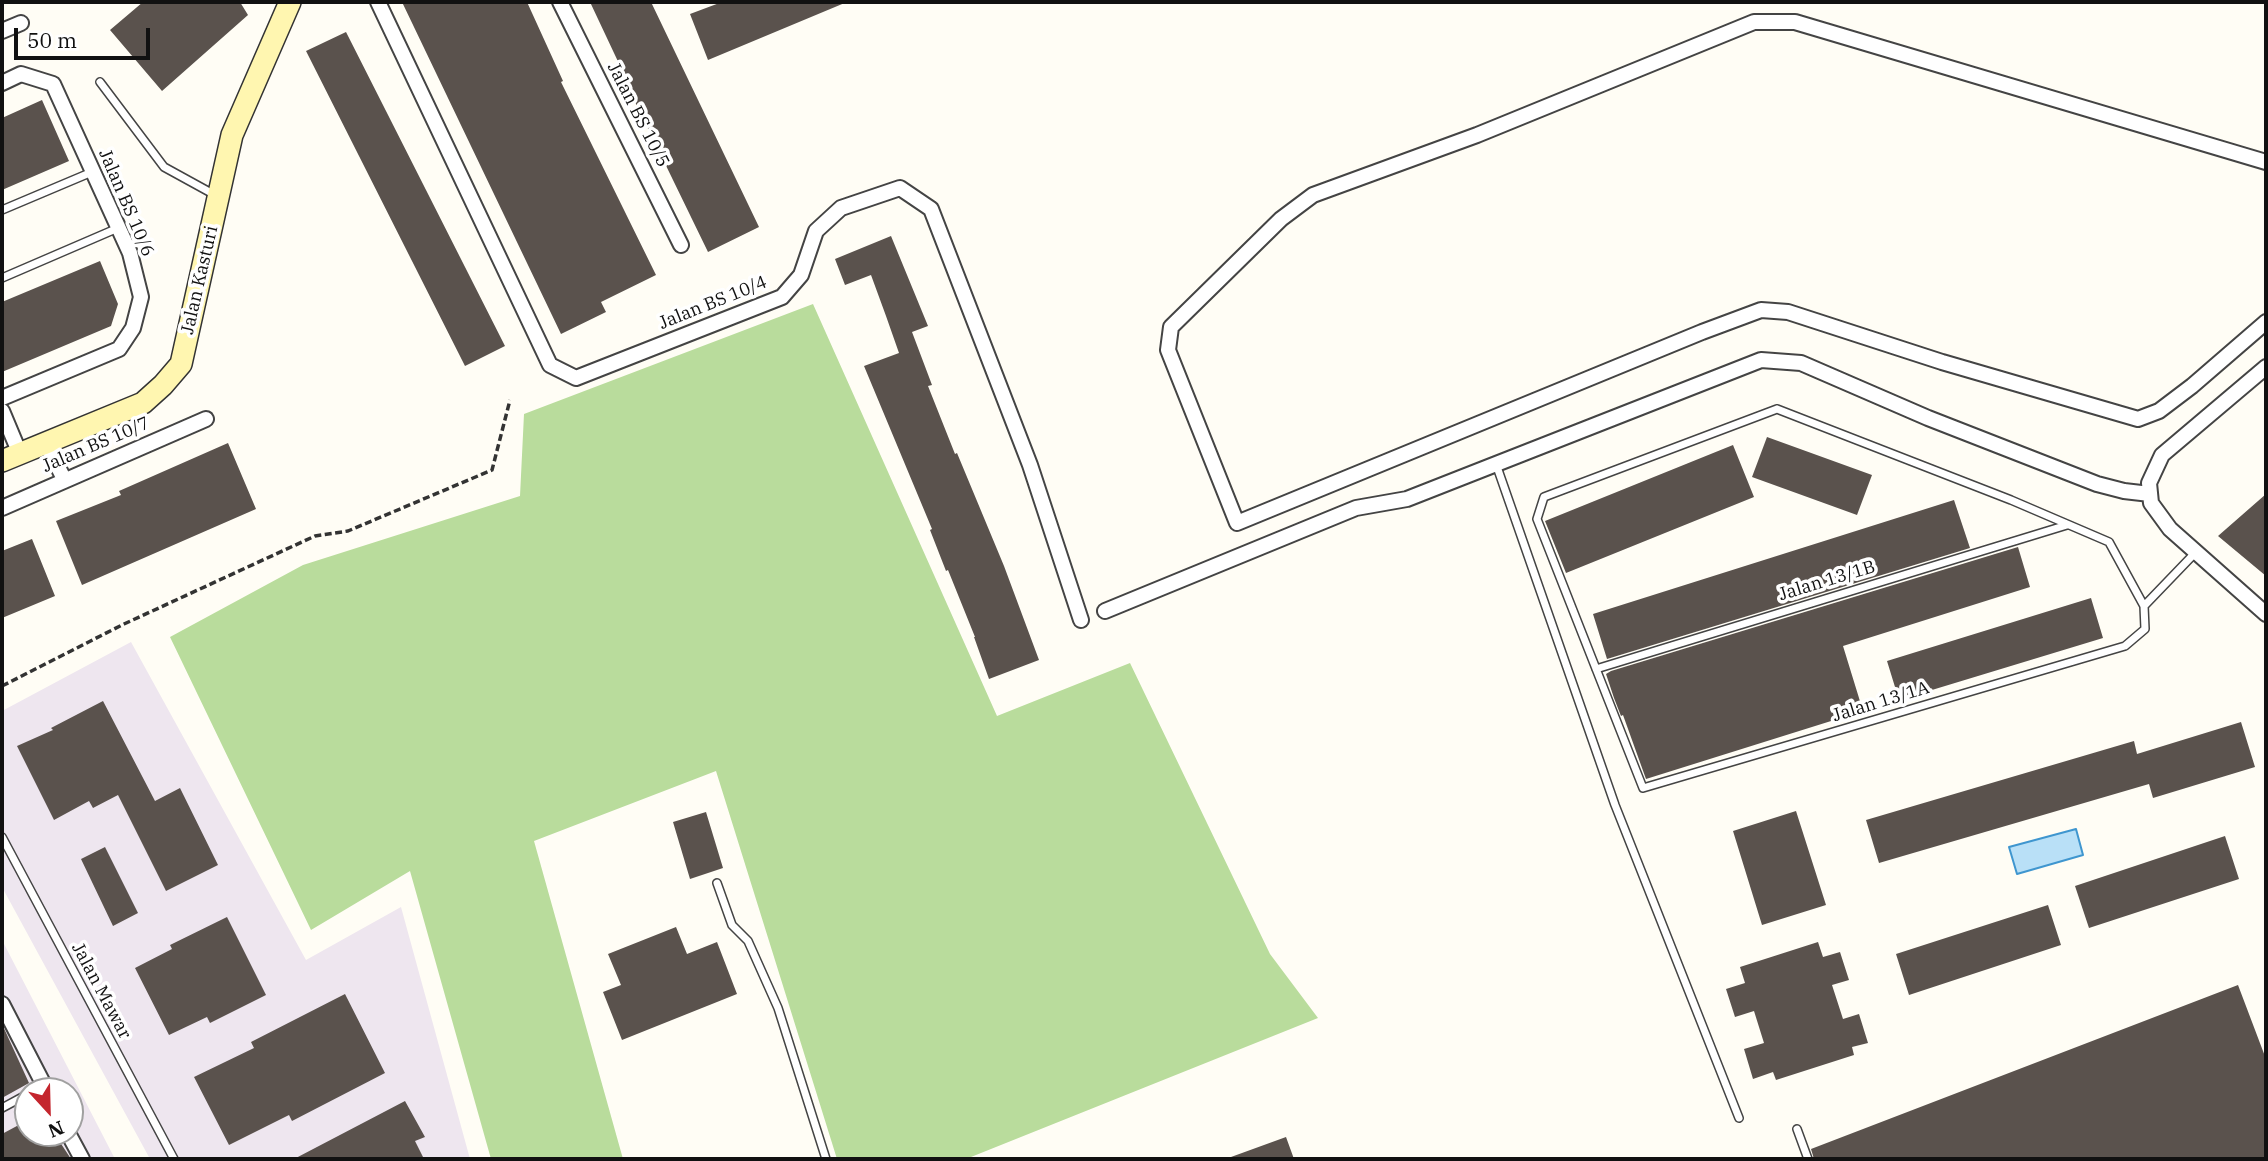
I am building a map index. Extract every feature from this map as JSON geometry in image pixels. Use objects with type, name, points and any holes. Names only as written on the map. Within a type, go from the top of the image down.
[{"type":"street","name":"Jalan Kasturi","points":[[11,457],[143,403],[181,364],[232,135],[290,2]]},
{"type":"street","name":"Jalan BS 10/4","points":[[378,2],[550,365],[576,378],[782,297],[801,275],[816,231],[841,208],[900,188],[931,209],[1030,465],[1081,620]]},
{"type":"street","name":"Jalan BS 10/5","points":[[560,2],[681,245]]},
{"type":"street","points":[[2266,162],[1795,22],[1754,22],[1477,135],[1313,195],[1281,219],[1171,327],[1168,349],[1237,523],[1761,310],[1788,312],[1942,362],[2138,419],[2159,411],[2266,322]]},
{"type":"street","points":[[2,31],[21,23]]},
{"type":"street","name":"Jalan BS 10/6","points":[[2,83],[21,75],[53,84],[130,253],[141,297],[133,328],[119,349],[2,398]]},
{"type":"street","points":[[1105,611],[1356,508],[1407,499],[1761,360],[1801,363],[1928,418],[2097,484],[2150,494]]},
{"type":"street","points":[[2266,367],[2162,455],[2149,483],[2151,503],[2170,529],[2266,614]]},
{"type":"street","points":[[2,411],[11,457]]},
{"type":"street","name":"Jalan BS 10/7","points":[[2,508],[206,419]]},
{"type":"street","points":[[46,443],[64,479]]},
{"type":"street","points":[[2,1004],[35,1077]]},
{"type":"lane","points":[[100,82],[164,167],[218,197]]},
{"type":"lane","points":[[2,210],[92,172]]},
{"type":"lane","points":[[2,276],[118,228]]},
{"type":"lane","points":[[1595,669],[1537,519],[1544,497],[1777,409],[2109,542],[2144,606],[2195,553]]},
{"type":"lane","points":[[1496,464],[1615,806],[1739,1118]]},
{"type":"lane","name":"Jalan 13/1B","points":[[1595,669],[2068,524]]},
{"type":"lane","name":"Jalan 13/1A","points":[[1595,669],[1642,787],[1646,789],[2125,646],[2145,629],[2144,606]]},
{"type":"lane","name":"Jalan Mawar","points":[[2,837],[174,1159]]},
{"type":"lane","points":[[718,883],[732,925],[748,941],[779,1008],[826,1159]]},
{"type":"lane","points":[[1797,1129],[1808,1159]]},
{"type":"path","points":[[2,686],[124,624],[315,536],[348,531],[492,470],[510,400]]},
{"type":"shaded area","points":[[131,642],[306,960],[401,907],[470,1159],[150,1159],[2,887],[2,711]]},
{"type":"shaded area","points":[[2,940],[73,1077],[14,1077],[14,1147],[84,1147],[84,1099],[115,1159],[2,1159]]},
{"type":"green space","points":[[813,304],[997,716],[1130,663],[1270,954],[1318,1018],[966,1159],[837,1159],[716,771],[534,841],[623,1159],[491,1159],[410,871],[311,930],[170,637],[303,565],[520,496],[524,414]]},
{"type":"water","points":[[2076,829],[2083,855],[2017,874],[2009,847]]},
{"type":"building","points":[[143,2],[240,2],[248,15],[162,91],[110,30]]},
{"type":"building","points":[[402,2],[527,2],[563,81],[561,82],[656,275],[601,302],[606,312],[561,334]]},
{"type":"building","points":[[590,2],[651,2],[759,227],[708,252],[620,71],[622,70]]},
{"type":"building","points":[[722,2],[847,2],[708,60],[690,14]]},
{"type":"building","points":[[346,32],[505,346],[465,366],[306,51]]},
{"type":"building","points":[[42,100],[69,161],[2,190],[2,118]]},
{"type":"building","points":[[891,236],[928,326],[912,332],[932,385],[928,386],[1004,566],[1039,660],[989,679],[975,637],[930,530],[932,529],[864,366],[899,353],[871,275],[845,285],[835,259]]},
{"type":"building","points":[[100,261],[118,304],[111,326],[2,372],[2,302]]},
{"type":"building","points":[[1767,437],[1872,475],[1857,515],[1752,477]]},
{"type":"building","points":[[228,443],[256,509],[82,585],[56,521],[121,495],[119,491]]},
{"type":"building","points":[[1733,445],[1754,497],[1566,573],[1545,521]]},
{"type":"building","points":[[2266,494],[2266,576],[2218,536]]},
{"type":"building","points":[[1954,500],[1970,548],[1607,659],[1593,614]]},
{"type":"building","points":[[32,539],[55,596],[2,618],[2,551]]},
{"type":"building","points":[[2018,547],[2030,587],[1843,646],[1863,711],[1646,779],[1606,674]]},
{"type":"building","points":[[2091,598],[2103,638],[1899,700],[1887,661]]},
{"type":"building","points":[[103,701],[155,801],[180,788],[218,865],[166,891],[118,795],[93,808],[89,801],[54,820],[17,746],[53,730],[51,728]]},
{"type":"building","points":[[2241,722],[2255,767],[2153,798],[2149,784],[1879,863],[1866,820],[2134,741],[2137,754]]},
{"type":"building","points":[[1796,811],[1826,905],[1762,925],[1733,831]]},
{"type":"building","points":[[706,812],[723,868],[690,879],[673,822]]},
{"type":"building","points":[[2225,836],[2239,879],[2089,928],[2075,886]]},
{"type":"building","points":[[105,847],[138,913],[113,926],[81,859]]},
{"type":"building","points":[[2048,905],[2061,945],[1909,995],[1896,954]]},
{"type":"building","points":[[227,917],[266,995],[210,1023],[207,1017],[169,1035],[135,968],[172,949],[170,945]]},
{"type":"building","points":[[676,927],[687,954],[717,942],[737,994],[622,1040],[603,992],[621,985],[608,954]]},
{"type":"building","points":[[1818,942],[1823,957],[1840,952],[1849,980],[1832,985],[1843,1019],[1859,1014],[1868,1043],[1852,1047],[1854,1055],[1776,1080],[1773,1072],[1753,1079],[1744,1049],[1764,1043],[1754,1011],[1735,1017],[1726,989],[1745,983],[1740,967]]},
{"type":"building","points":[[2238,985],[2266,1059],[2266,1159],[1814,1159],[1811,1149]]},
{"type":"building","points":[[345,994],[385,1073],[292,1121],[289,1115],[229,1145],[194,1077],[254,1048],[251,1042]]},
{"type":"building","points":[[2,1024],[26,1077],[14,1077],[14,1091],[2,1098]]},
{"type":"building","points":[[405,1101],[425,1137],[415,1141],[424,1159],[294,1159]]},
{"type":"building","points":[[14,1128],[14,1147],[63,1147],[71,1159],[2,1159],[2,1134]]},
{"type":"building","points":[[1286,1137],[1294,1159],[1231,1159],[1231,1157]]}]
